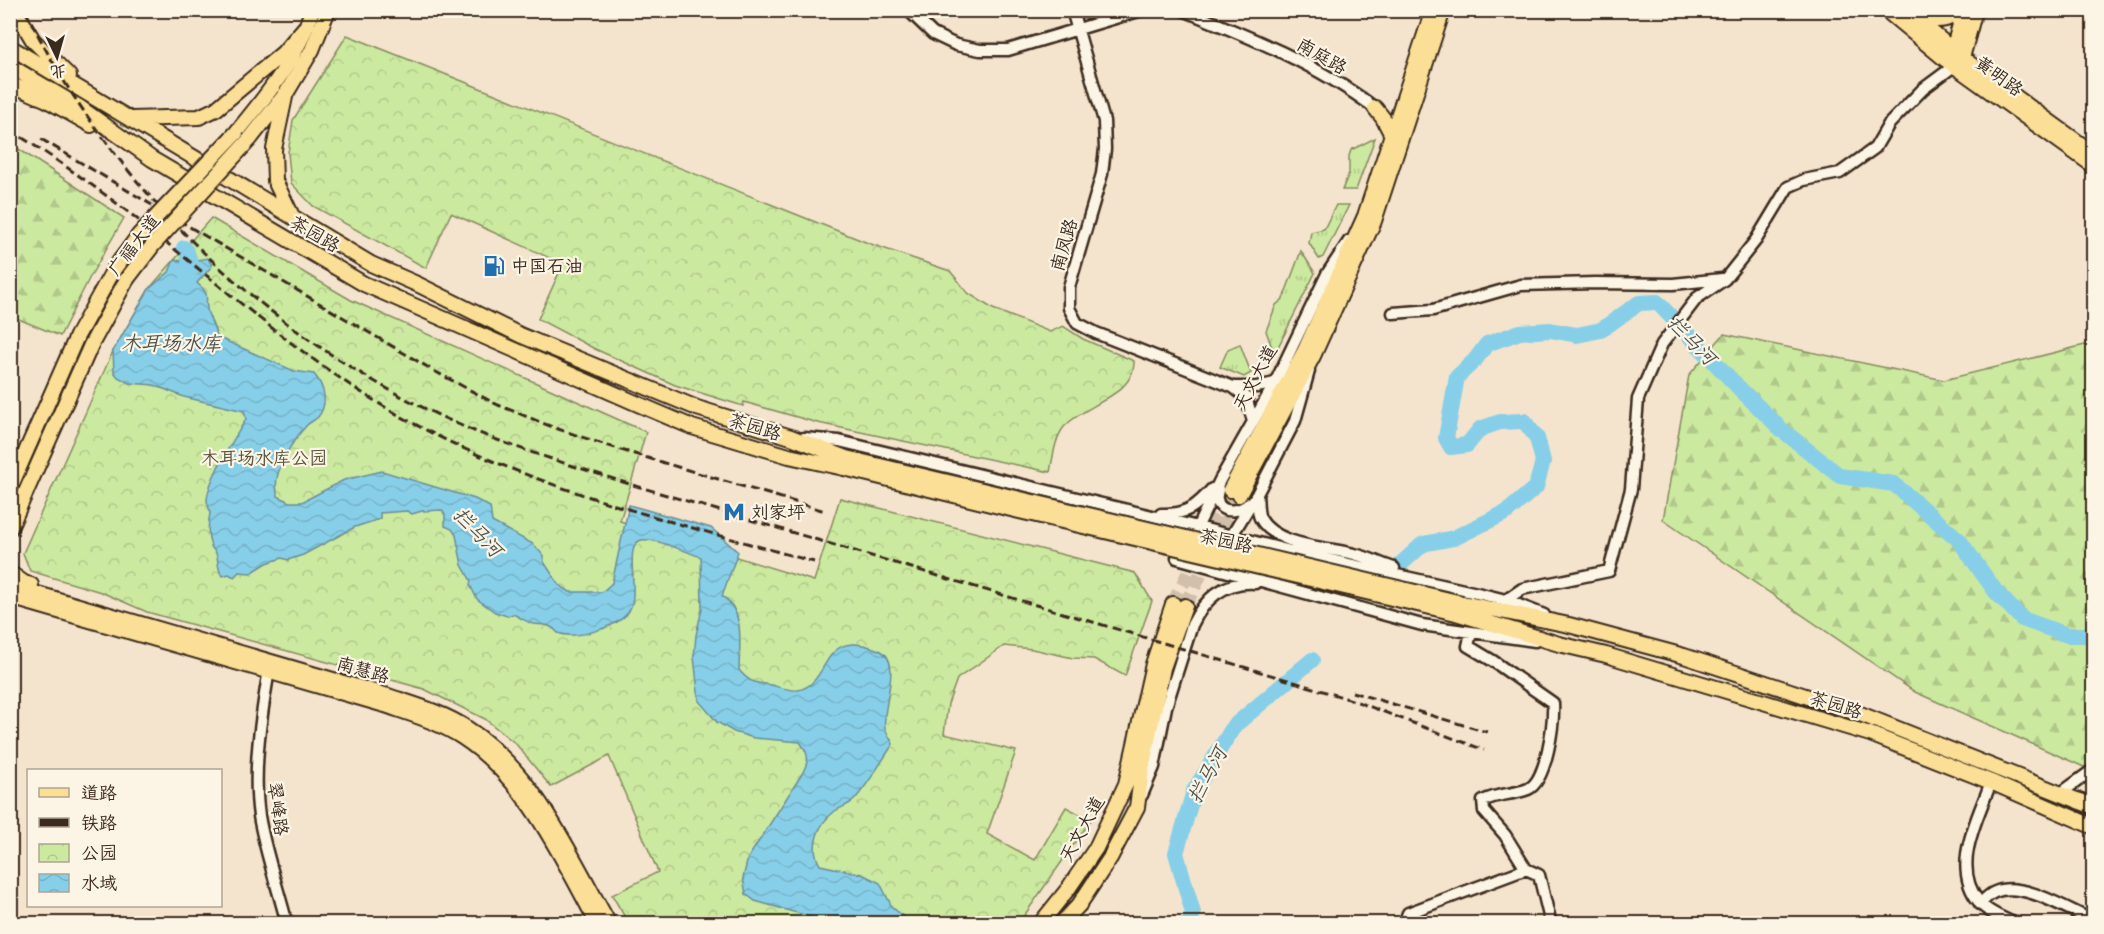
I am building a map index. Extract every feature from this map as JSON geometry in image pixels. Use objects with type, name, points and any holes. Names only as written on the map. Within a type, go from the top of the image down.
[{"type":"main road","points":[[15,10],[33,40],[83,91]]},
{"type":"main road","name":"广福大道","points":[[10,488],[77,336],[114,269],[140,235],[236,133],[272,87],[298,48],[312,10]]},
{"type":"main road","name":"广福大道","points":[[10,528],[91,345],[128,279],[153,245],[250,140],[286,92],[312,50],[328,10]]},
{"type":"main road","name":"天文大道","points":[[1230,488],[1305,350],[1365,216],[1433,10]]},
{"type":"main road","name":"天文大道","points":[[1230,488],[1313,356],[1374,221],[1443,10]]},
{"type":"main road","name":"黄明路","points":[[1886,10],[2094,154]]},
{"type":"main road","points":[[1908,12],[1930,21],[1937,21],[1955,14],[1958,10]]},
{"type":"main road","points":[[1953,58],[1964,10]]},
{"type":"main road","points":[[1953,58],[1975,10]]},
{"type":"main road","name":"黄明路","points":[[1908,12],[1953,58],[2094,166]]},
{"type":"main road","points":[[132,119],[200,117],[216,109],[283,53],[308,24]]},
{"type":"main road","name":"茶园路","points":[[10,47],[371,264],[520,335],[696,408],[791,438],[845,463]]},
{"type":"main road","name":"茶园路","points":[[10,66],[79,106],[152,159],[375,289],[692,427],[789,456],[845,463],[1015,510],[1459,608],[1569,625],[1684,656],[1863,715],[2089,805]]},
{"type":"main road","points":[[10,84],[45,99],[152,159]]},
{"type":"main road","points":[[286,92],[274,149],[274,181],[293,218]]},
{"type":"main road","points":[[1392,135],[1375,108],[1403,100]]},
{"type":"main road","points":[[10,573],[24,583],[62,594],[117,618]]},
{"type":"main road","name":"南慧路","points":[[10,586],[117,618],[415,715],[461,736],[518,788],[541,822],[598,924]]},
{"type":"main road","name":"南慧路","points":[[10,597],[429,710],[468,728],[500,755],[526,782],[609,924]]},
{"type":"main road","points":[[10,610],[21,607],[72,615]]},
{"type":"main road","name":"天文大道","points":[[1061,924],[1079,905],[1110,858],[1137,807],[1143,763],[1163,668],[1186,607]]},
{"type":"main road","name":"天文大道","points":[[1040,924],[1096,848],[1126,784],[1153,664],[1186,607]]},
{"type":"main road","name":"茶园路","points":[[1459,608],[1559,644],[1606,655],[1870,734],[1991,782],[2094,827]]},
{"type":"street","points":[[908,10],[933,34],[956,45],[980,50],[1008,50],[1078,31],[1142,10]]},
{"type":"street","name":"南凤路","points":[[1072,10],[1104,122],[1105,148],[1102,174],[1069,287],[1069,308],[1077,323],[1096,333],[1233,387]]},
{"type":"street","name":"南庭路","points":[[1183,10],[1285,53],[1359,96],[1375,108]]},
{"type":"street","points":[[1506,600],[1522,589],[1609,571],[1631,489],[1638,399],[1662,344],[1696,298],[1725,279],[1756,240],[1788,187],[1804,180],[1840,173],[1875,148],[1889,124],[1953,58]]},
{"type":"street","name":"天文大道","points":[[1178,558],[1198,527],[1230,488],[1253,422],[1275,383],[1327,274],[1365,216]]},
{"type":"street","points":[[1393,314],[1433,310],[1521,285],[1672,284],[1725,279]]},
{"type":"street","name":"天文大道","points":[[1215,567],[1295,421],[1313,356]]},
{"type":"street","points":[[1233,387],[1257,387],[1275,383]]},
{"type":"street","points":[[1233,387],[1245,397],[1253,422]]},
{"type":"street","name":"茶园路","points":[[791,438],[839,441],[1290,551],[1506,600],[1569,625]]},
{"type":"street","points":[[1230,488],[1216,499],[1228,510],[1237,511],[1246,507],[1257,494]]},
{"type":"street","points":[[1138,513],[1184,512],[1230,488]]},
{"type":"street","points":[[1257,494],[1259,517],[1270,531],[1278,536],[1291,541],[1356,554],[1430,582]]},
{"type":"street","points":[[1279,586],[1266,575],[1263,567],[1265,560],[1270,554],[1290,551]]},
{"type":"street","name":"茶园路","points":[[1178,558],[1422,624],[1471,633],[1559,644]]},
{"type":"street","points":[[1186,607],[1213,596],[1224,588],[1248,583],[1279,586]]},
{"type":"street","points":[[1471,633],[1468,646],[1513,674],[1553,703],[1554,719],[1541,775],[1530,789],[1494,796],[1483,801],[1484,811],[1505,835],[1526,869],[1539,875],[1551,924]]},
{"type":"street","name":"翠峰路","points":[[269,667],[257,760],[257,789],[263,834],[287,924]]},
{"type":"street","points":[[2061,793],[2094,769]]},
{"type":"street","points":[[1991,782],[1970,840],[1965,864],[1968,885],[1980,904],[2016,924]]},
{"type":"street","points":[[1404,924],[1408,912],[1526,869]]},
{"type":"street","points":[[1980,904],[1994,892],[2013,888],[2039,896],[2094,921]]},
{"type":"green space","points":[[347,35],[868,243],[950,271],[968,293],[993,309],[1050,332],[1063,326],[1083,339],[1134,361],[1132,373],[1127,383],[1118,391],[1083,412],[1064,427],[1056,442],[1050,472],[818,423],[744,402],[743,406],[675,385],[595,349],[538,319],[563,264],[451,213],[426,268],[313,206],[291,183],[288,153],[293,120]]},
{"type":"green space","points":[[1375,138],[1356,190],[1342,190],[1349,173],[1351,150]]},
{"type":"green space","points":[[11,144],[124,218],[60,336],[11,316]]},
{"type":"green space","points":[[1336,205],[1349,205],[1323,257],[1319,259],[1309,243],[1311,232],[1324,229]]},
{"type":"green space","name":"木耳场水库公园","points":[[211,218],[351,300],[646,432],[620,521],[814,581],[840,498],[1135,573],[1152,601],[1125,676],[1094,659],[1073,658],[1032,649],[1004,646],[957,679],[948,704],[944,734],[1016,751],[987,834],[1035,860],[1066,807],[1091,820],[1019,923],[629,924],[612,895],[658,872],[609,756],[551,787],[516,744],[485,719],[424,689],[147,612],[101,592],[30,571],[23,553],[113,351],[149,289]]},
{"type":"green space","points":[[1301,251],[1315,273],[1277,349],[1273,350],[1266,331],[1276,305],[1283,299]]},
{"type":"green space","points":[[1724,334],[1944,380],[2093,343],[2093,771],[1915,692],[1663,520],[1689,375]]},
{"type":"green space","points":[[1240,344],[1251,373],[1244,377],[1220,367],[1228,349]]},
{"type":"water","name":"木耳场水库","points":[[208,258],[212,266],[197,283],[205,291],[208,313],[217,337],[294,371],[314,374],[323,389],[324,400],[321,412],[295,440],[284,459],[277,478],[278,496],[289,502],[302,502],[344,480],[382,471],[475,499],[490,507],[492,522],[533,544],[543,555],[544,562],[559,585],[570,592],[602,592],[612,583],[629,505],[711,528],[738,552],[722,596],[730,603],[738,620],[739,670],[750,680],[798,690],[809,686],[836,650],[846,645],[860,644],[879,650],[886,655],[890,663],[891,674],[885,728],[893,744],[855,799],[835,811],[824,822],[817,836],[815,850],[820,865],[862,874],[880,883],[892,907],[911,923],[825,923],[755,901],[746,894],[743,878],[748,858],[802,774],[807,758],[806,751],[800,742],[754,738],[734,732],[717,722],[699,701],[694,657],[702,609],[701,557],[660,542],[639,541],[633,553],[633,594],[629,611],[624,617],[607,627],[575,635],[558,633],[549,626],[533,624],[513,614],[507,616],[495,612],[477,599],[462,565],[456,535],[452,529],[445,526],[445,515],[442,510],[412,514],[407,511],[380,513],[380,519],[355,527],[303,555],[267,563],[251,573],[239,572],[234,577],[229,574],[222,576],[209,538],[210,513],[207,500],[217,470],[246,419],[244,411],[184,397],[154,385],[129,383],[114,372],[113,351],[149,289],[169,272],[174,260],[191,261]]},
{"type":"waterway","name":"拦马河","points":[[184,248],[189,261],[187,284]]},
{"type":"waterway","name":"拦马河","points":[[1402,563],[1423,544],[1454,538],[1507,512],[1536,487],[1543,461],[1537,438],[1524,421],[1500,422],[1480,429],[1467,445],[1451,447],[1446,438],[1457,377],[1475,360],[1487,344],[1520,332],[1550,330],[1577,335],[1601,330],[1639,303],[1657,302],[1782,430],[1840,476],[1894,484],[1959,540],[1996,592],[2022,619],[2067,635],[2094,635]]},
{"type":"waterway","name":"拦马河","points":[[1189,924],[1193,913],[1176,853],[1194,791],[1234,726],[1312,660]]},
{"type":"tunnel","points":[[1173,604],[1230,490]]},
{"type":"tunnel","points":[[1185,606],[1239,495]]},
{"type":"railway","points":[[25,10],[63,79],[114,153],[198,247],[245,290],[295,329],[348,365],[403,397],[460,425],[561,462],[1291,681],[1355,701],[1484,750]]},
{"type":"railway","points":[[10,130],[57,160],[117,204],[312,358],[375,401],[426,430],[479,455],[588,496],[814,562]]},
{"type":"railway","points":[[41,139],[152,205]]},
{"type":"railway","points":[[178,220],[436,372],[498,405],[555,428],[621,450],[825,511]]},
{"type":"railway","points":[[1352,692],[1487,732]]},
{"type":"place","name":"中国石油","points":[[494,266]]},
{"type":"place","name":"刘家坪","points":[[734,512]]}]
